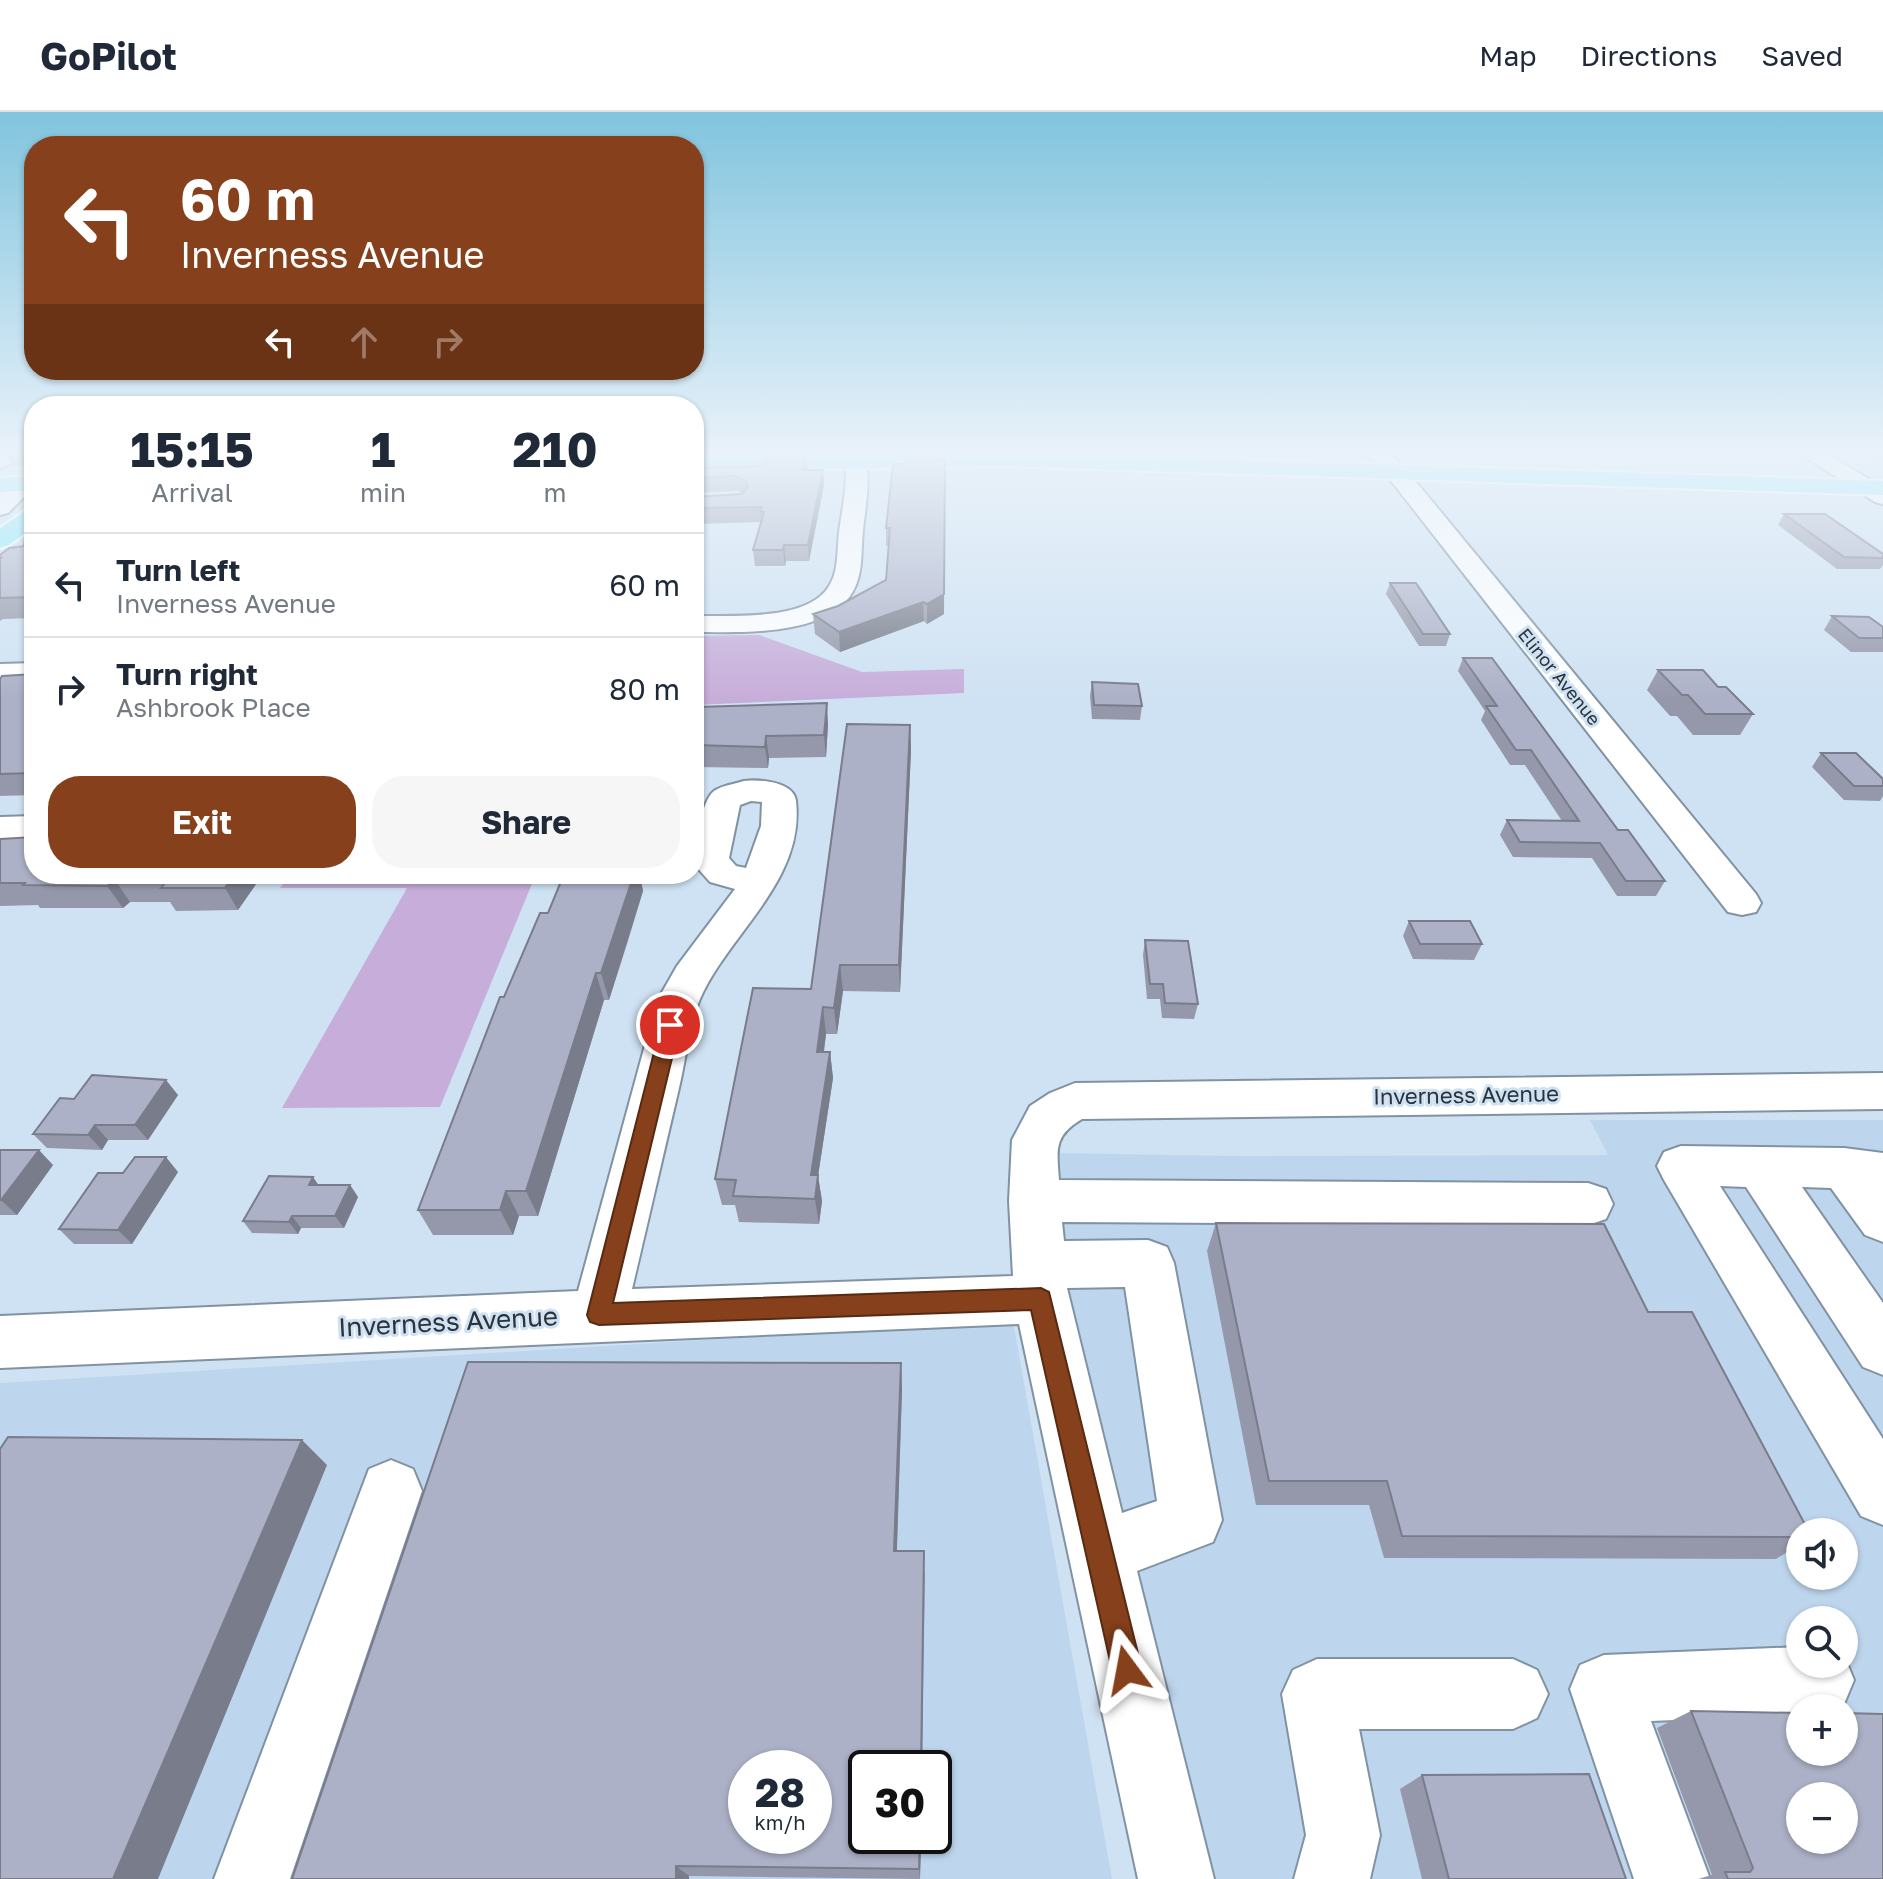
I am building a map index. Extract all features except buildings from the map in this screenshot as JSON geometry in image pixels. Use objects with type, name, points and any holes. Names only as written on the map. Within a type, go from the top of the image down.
[{"type":"street","points":[[704,624],[779,620],[816,610],[839,592],[851,533]]},
{"type":"street","name":"Elinor Avenue","points":[[1443,533],[1742,903]]},
{"type":"street","points":[[0,673],[24,672]]},
{"type":"street","points":[[0,828],[24,827]]},
{"type":"street","points":[[599,1315],[678,1001],[696,968],[746,902],[756,883]]},
{"type":"street","name":"Inverness Avenue","points":[[1034,1201],[1033,1150],[1037,1131],[1052,1113],[1075,1101],[1883,1091]]},
{"type":"street","points":[[1883,1220],[1864,1170],[1681,1166],[1883,1494]]},
{"type":"street","points":[[1760,1167],[1883,1349]]},
{"type":"street","points":[[1169,1877],[1040,1282],[1034,1201],[1588,1204]]},
{"type":"street","name":"Inverness Avenue","points":[[0,1342],[599,1315],[1040,1282],[1148,1263],[1191,1520],[1100,1553]]},
{"type":"street","points":[[252,1879],[391,1491]]},
{"type":"street","points":[[1672,1879],[1604,1689],[1820,1680]]},
{"type":"street","points":[[1332,1879],[1343,1835],[1317,1694],[1513,1694]]},
{"type":"shaded area","points":[[759,635],[862,672],[964,669],[964,693],[704,705],[704,636]]},
{"type":"shaded area","points":[[283,884],[532,884],[440,1107],[282,1108],[407,888],[280,888]]},
{"type":"shaded area","points":[[1590,1120],[1883,1120],[1883,1879],[1210,1879],[1071,1349],[1051,1153],[1608,1155]]},
{"type":"shaded area","points":[[1013,1321],[1112,1879],[0,1879],[0,1383]]},
{"type":"route","points":[[670,1025],[599,1315],[1041,1299],[1127,1670]]}]
